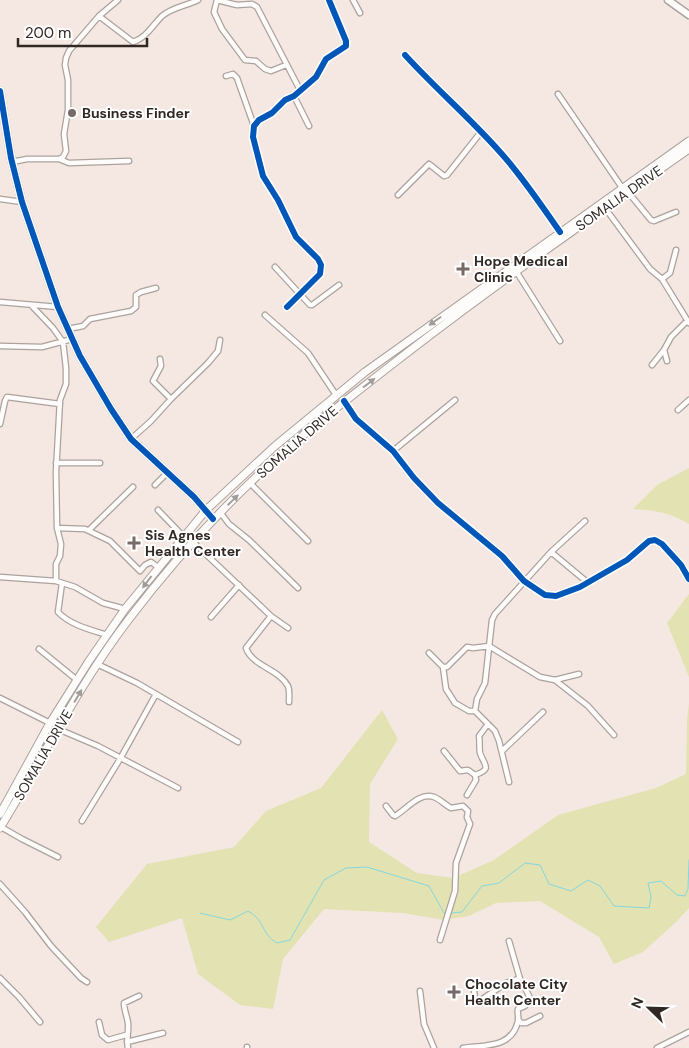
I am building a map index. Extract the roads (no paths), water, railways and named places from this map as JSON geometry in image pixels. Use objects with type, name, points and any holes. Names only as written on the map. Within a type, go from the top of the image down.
[{"type":"main road","name":"SOMALIA DRIVE","points":[[0,828],[97,664],[130,618],[220,512],[279,456],[344,401],[445,323],[605,208],[689,141]]},
{"type":"main road","name":"SOMALIA DRIVE","points":[[0,814],[50,723],[107,635],[158,567],[206,510],[275,446],[336,395],[421,331],[560,232],[689,149]]},
{"type":"street","points":[[59,159],[63,157],[66,151],[64,134],[68,110],[68,80],[65,65],[66,58],[69,51],[99,16],[118,0]]},
{"type":"street","points":[[99,16],[133,42],[145,35],[173,8],[189,5],[198,0]]},
{"type":"street","points":[[286,65],[271,71],[265,69],[256,61],[245,60],[222,30],[214,12],[217,0],[237,5],[252,4],[257,7],[300,90]]},
{"type":"street","points":[[254,126],[259,120],[272,113],[316,77],[326,59],[346,46],[329,0]]},
{"type":"street","points":[[353,0],[360,13]]},
{"type":"street","points":[[668,0],[689,15]]},
{"type":"street","points":[[405,55],[433,86],[500,152],[520,176],[560,232]]},
{"type":"street","points":[[226,76],[233,74],[237,78],[254,126],[253,137],[263,176],[278,200],[296,237],[318,259],[321,265],[320,274],[287,306]]},
{"type":"street","points":[[0,91],[3,125],[22,202],[58,306],[72,340],[106,402],[131,439],[168,472],[214,519]]},
{"type":"street","points":[[558,94],[626,190],[651,220],[654,221],[676,212]]},
{"type":"street","points":[[294,96],[309,126]]},
{"type":"street","points":[[398,195],[430,164],[444,176],[447,175],[481,132]]},
{"type":"street","points":[[12,162],[27,158],[59,159],[69,163],[129,161]]},
{"type":"street","points":[[0,200],[22,202]]},
{"type":"street","points":[[605,208],[650,269],[662,279],[688,322],[671,337],[664,350],[652,365]]},
{"type":"street","points":[[662,279],[670,273],[676,250]]},
{"type":"street","points":[[275,267],[312,305],[339,285]]},
{"type":"street","points":[[516,271],[560,341]]},
{"type":"street","points":[[68,329],[83,326],[90,319],[131,311],[136,307],[136,295],[156,288]]},
{"type":"street","points":[[0,302],[58,306]]},
{"type":"street","points":[[31,305],[53,328],[63,342],[66,384],[60,404],[56,463],[57,528],[61,544],[60,556],[56,564],[56,581]]},
{"type":"street","points":[[265,315],[308,354],[336,395]]},
{"type":"street","points":[[0,346],[42,347],[72,340]]},
{"type":"street","points":[[131,439],[211,359],[218,351],[220,340]]},
{"type":"street","points":[[664,350],[667,361]]},
{"type":"street","points":[[160,360],[161,366],[153,381],[171,399]]},
{"type":"street","points":[[0,424],[7,397],[60,404]]},
{"type":"street","points":[[393,451],[455,400]]},
{"type":"street","points":[[678,410],[689,400]]},
{"type":"street","points":[[344,401],[356,419],[393,451],[414,478],[438,503],[502,556],[524,581],[545,595],[556,596],[588,582],[627,560],[650,541],[654,540],[662,544],[681,565],[689,579]]},
{"type":"street","points":[[56,463],[100,463]]},
{"type":"street","points":[[155,485],[168,472]]},
{"type":"street","points":[[250,484],[308,541]]},
{"type":"street","points":[[89,530],[133,487]]},
{"type":"street","points":[[158,510],[183,536]]},
{"type":"street","points":[[220,512],[229,524],[249,540],[298,588]]},
{"type":"street","points":[[475,711],[476,699],[484,683],[492,620],[495,614],[551,552],[585,521]]},
{"type":"street","points":[[57,528],[89,530],[110,541],[138,570],[142,570],[145,565],[151,562],[158,567]]},
{"type":"street","points":[[193,542],[271,616],[288,628]]},
{"type":"street","points":[[551,552],[588,582]]},
{"type":"street","points":[[0,577],[56,581],[75,587],[103,603],[125,609]]},
{"type":"street","points":[[62,583],[58,612],[76,624],[107,635]]},
{"type":"street","points":[[211,617],[239,585]]},
{"type":"street","points":[[271,616],[246,648],[253,658],[286,684],[289,689],[290,702]]},
{"type":"street","points":[[443,667],[447,667],[467,647],[489,646],[540,677],[555,680],[580,674]]},
{"type":"street","points":[[39,649],[77,680]]},
{"type":"street","points":[[429,653],[443,667],[446,689],[455,702],[469,711],[475,711],[494,731],[502,751],[509,782]]},
{"type":"street","points":[[97,664],[156,694],[238,742]]},
{"type":"street","points":[[555,680],[588,706],[614,735]]},
{"type":"street","points":[[82,821],[120,759],[156,694]]},
{"type":"street","points":[[0,698],[50,723]]},
{"type":"street","points":[[502,751],[543,712]]},
{"type":"street","points":[[475,775],[482,772],[486,767],[480,752],[480,736],[488,724]]},
{"type":"street","points":[[58,729],[98,746],[178,788]]},
{"type":"street","points":[[444,751],[460,770],[468,770],[475,775],[476,780],[467,796]]},
{"type":"street","points":[[386,806],[395,816],[426,795],[436,797],[451,808],[463,806],[467,809],[467,820],[470,824],[456,863],[456,891],[440,940]]},
{"type":"street","points":[[0,828],[58,857]]},
{"type":"street","points":[[0,884],[25,912],[51,946],[87,982]]},
{"type":"street","points":[[463,1048],[502,1046],[512,1037],[518,1019],[518,1009],[525,1006],[530,998],[520,979],[509,941]]},
{"type":"street","points":[[0,978],[40,1022]]},
{"type":"street","points":[[474,990],[475,1000],[478,1002],[506,983],[520,979]]},
{"type":"street","points":[[420,991],[424,1024],[434,1048]]},
{"type":"street","points":[[128,1048],[126,1034],[128,1021],[124,1003],[139,996]]},
{"type":"street","points":[[518,1019],[521,1023],[526,1023],[540,1016]]},
{"type":"street","points":[[99,1022],[102,1035],[108,1040],[126,1034]]},
{"type":"street","points":[[657,1048],[689,1032]]},
{"type":"street","points":[[127,1042],[163,1033]]},
{"type":"waterway","points":[[451,913],[462,912],[482,886],[499,883],[525,863],[540,865],[549,884],[571,891],[588,880],[600,886],[614,906],[649,908],[651,897],[648,883],[661,881],[677,895],[685,896],[688,889],[689,860]]},
{"type":"waterway","points":[[200,913],[230,920],[248,911],[258,919],[268,935],[277,943],[290,940],[324,880],[346,868],[367,867],[429,886],[444,913],[447,913]]},
{"type":"place","name":"Business Finder","points":[[72,113]]},
{"type":"place","name":"Hope Medical Clinic","points":[[463,269]]},
{"type":"place","name":"Sis Agnes Health Center","points":[[134,543]]},
{"type":"place","name":"Chocolate City Health Center","points":[[454,992]]}]
